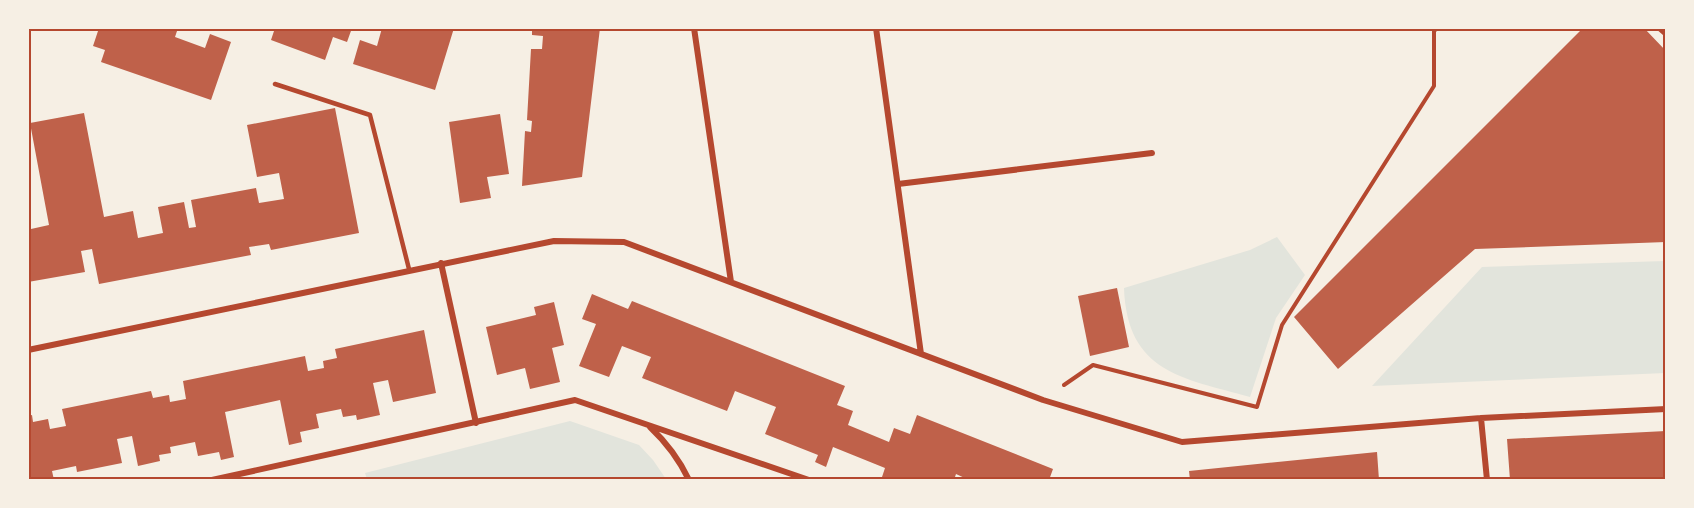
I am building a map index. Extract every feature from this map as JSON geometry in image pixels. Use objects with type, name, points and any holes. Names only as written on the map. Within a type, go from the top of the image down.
[{"type":"street","points":[[694,28],[731,282]]},
{"type":"street","points":[[876,28],[921,354]]},
{"type":"street","points":[[898,184],[1152,153]]},
{"type":"street","points":[[28,350],[409,269],[554,241],[624,242],[1043,400],[1182,442],[1481,417],[1665,409]]},
{"type":"street","points":[[441,263],[476,423]]},
{"type":"street","points":[[212,480],[575,400],[809,480]]},
{"type":"street","points":[[1481,417],[1487,480]]},
{"type":"street","points":[[648,425],[678,458],[689,480]]},
{"type":"lane","points":[[274,84],[370,115],[409,269]]},
{"type":"path","points":[[1043,400],[1093,365],[1257,407],[1282,325],[1434,86],[1434,31],[1437,28]]},
{"type":"path","points":[[1658,28],[1665,35]]},
{"type":"shaded area","points":[[1277,237],[1305,275],[1276,318],[1250,397],[1181,377],[1148,355],[1136,338],[1128,316],[1124,288],[1250,250]]},
{"type":"shaded area","points":[[1665,261],[1665,373],[1372,386],[1482,267]]},
{"type":"shaded area","points":[[570,421],[639,445],[666,479],[367,479],[365,473]]},
{"type":"building","points":[[99,28],[178,28],[175,37],[205,48],[210,34],[231,42],[211,100],[101,62],[105,50],[93,46]]},
{"type":"building","points":[[275,28],[352,28],[347,42],[333,37],[325,60],[271,40]]},
{"type":"building","points":[[382,28],[454,28],[435,90],[353,64],[360,40],[377,46]]},
{"type":"building","points":[[532,28],[600,28],[582,177],[522,186],[525,131],[531,132],[532,121],[527,120],[531,49],[542,49],[543,36],[532,35]]},
{"type":"building","points":[[1583,28],[1644,28],[1666,51],[1666,242],[1475,249],[1338,369],[1294,317]]},
{"type":"building","points":[[335,108],[359,233],[271,250],[269,244],[249,247],[251,255],[99,284],[92,249],[81,251],[85,272],[28,282],[28,221],[31,229],[49,225],[30,123],[84,113],[104,217],[133,211],[138,238],[163,233],[158,207],[184,202],[189,228],[196,227],[191,200],[256,188],[259,203],[284,199],[279,173],[257,177],[247,125]]},
{"type":"building","points":[[500,114],[509,174],[487,177],[491,198],[460,203],[449,122]]},
{"type":"building","points":[[1117,288],[1129,347],[1090,356],[1078,296]]},
{"type":"building","points":[[592,294],[628,309],[632,301],[845,386],[837,405],[853,411],[848,425],[889,442],[894,428],[910,434],[917,415],[1053,469],[1049,480],[969,480],[956,474],[954,480],[881,480],[885,468],[833,447],[826,467],[815,462],[818,455],[765,434],[776,407],[735,391],[727,411],[642,378],[651,357],[622,346],[609,377],[579,366],[596,324],[582,319]]},
{"type":"building","points":[[554,302],[564,345],[552,348],[560,382],[530,389],[525,368],[497,375],[486,327],[536,315],[534,307]]},
{"type":"building","points":[[424,330],[436,393],[393,402],[388,380],[373,383],[380,415],[357,420],[356,415],[343,417],[341,409],[316,414],[319,428],[300,432],[302,442],[289,445],[280,400],[225,412],[234,457],[221,460],[219,452],[198,456],[195,442],[170,447],[171,453],[159,455],[160,461],[138,466],[132,436],[117,439],[122,463],[77,472],[76,466],[52,471],[54,480],[28,480],[28,416],[32,415],[33,422],[48,419],[50,429],[66,426],[62,409],[151,391],[153,398],[169,395],[170,402],[186,399],[183,381],[305,356],[308,371],[324,368],[323,361],[337,358],[335,349]]},
{"type":"building","points":[[1666,431],[1666,480],[1510,480],[1507,439]]},
{"type":"building","points":[[1377,452],[1379,480],[1190,480],[1189,471]]}]
